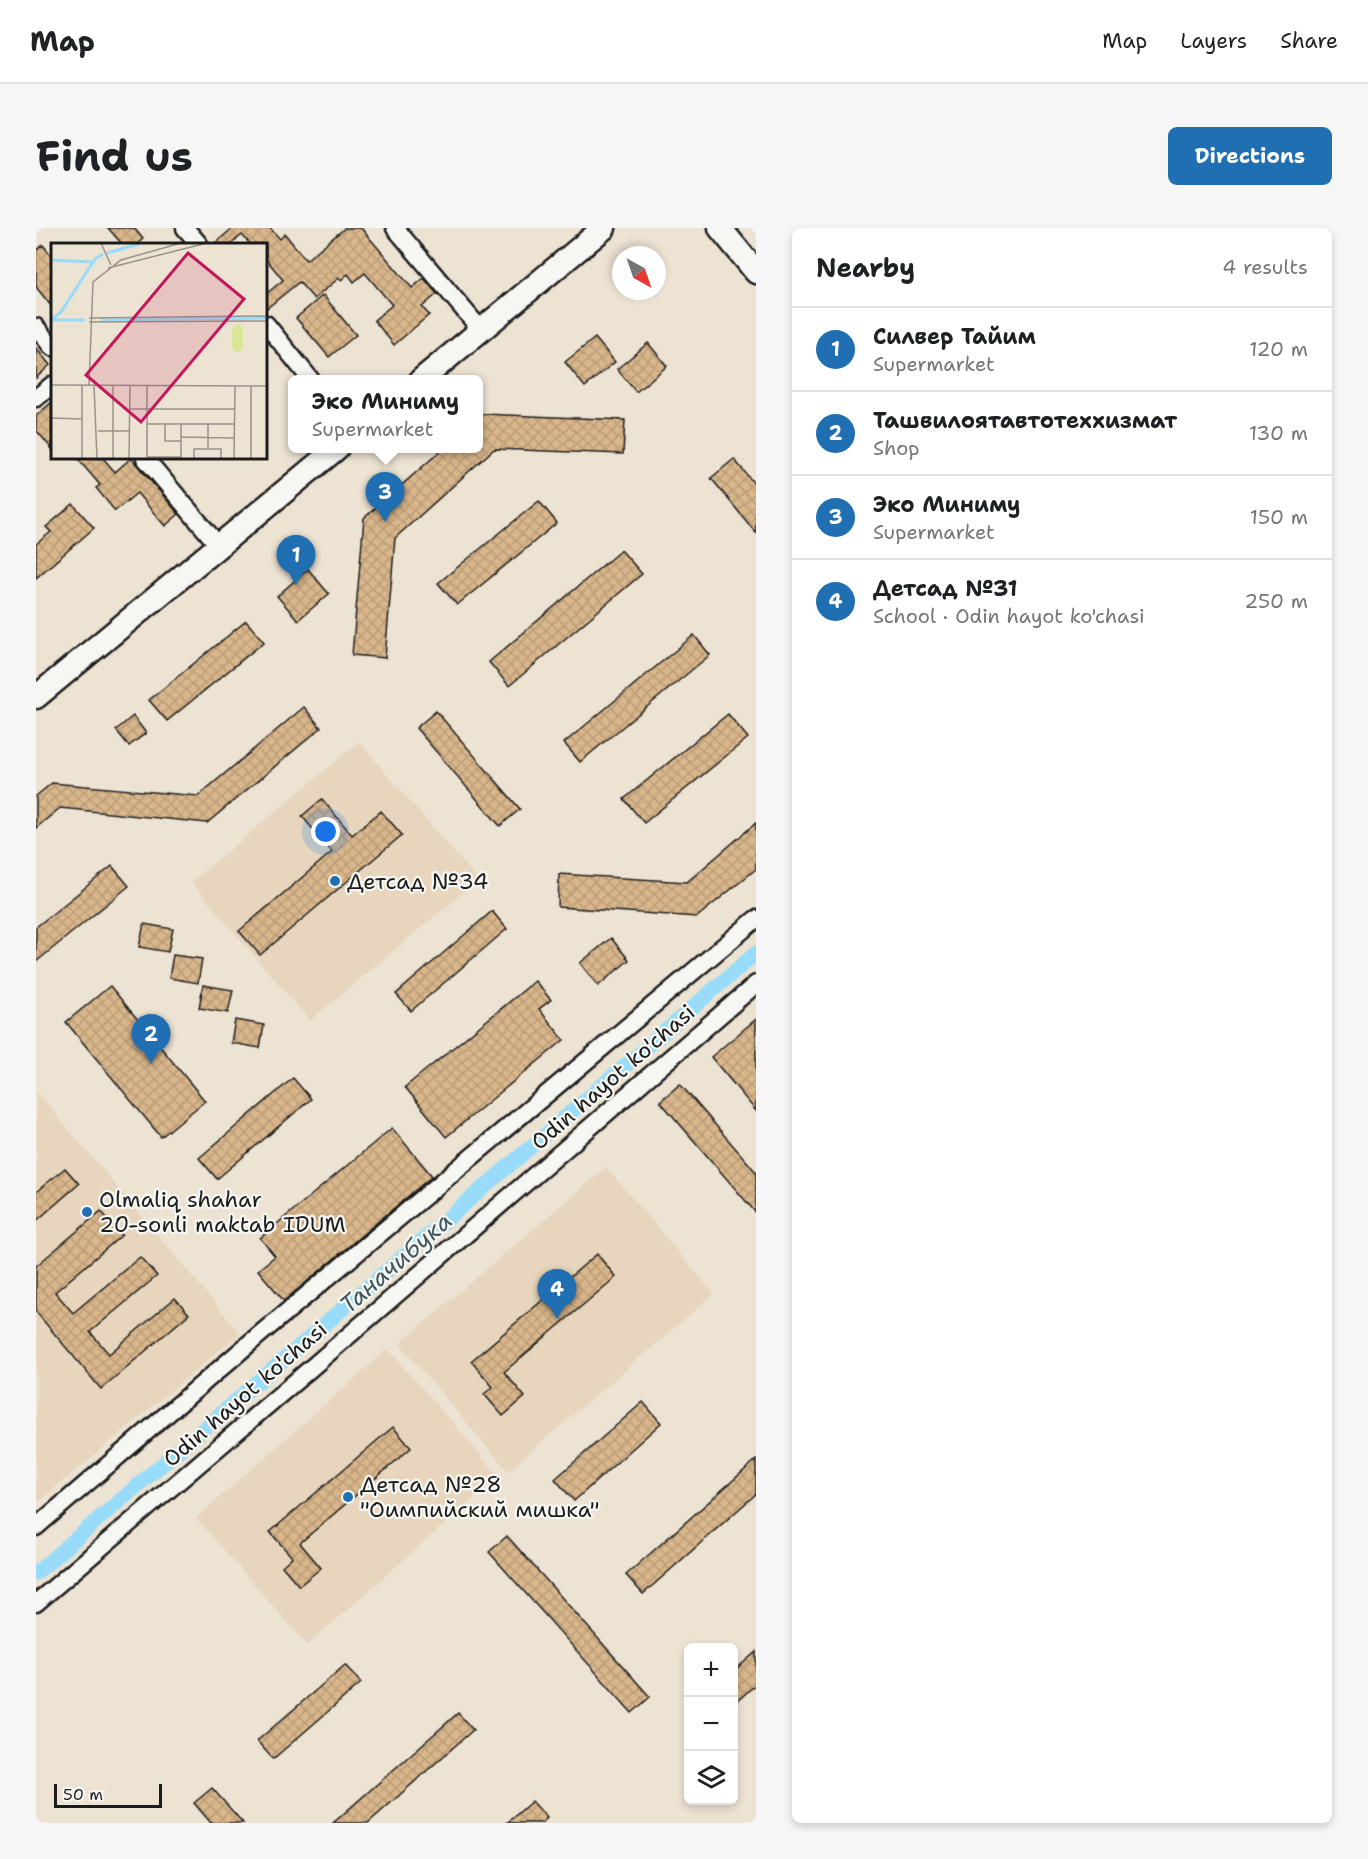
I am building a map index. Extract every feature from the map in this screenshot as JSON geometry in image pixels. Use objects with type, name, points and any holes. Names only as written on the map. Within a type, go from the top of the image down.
[{"type":"main road","points":[[427,375],[604,228]]},
{"type":"main road","points":[[720,228],[756,272]]},
{"type":"main road","points":[[36,697],[331,453]]},
{"type":"street","points":[[185,228],[198,243]]},
{"type":"street","points":[[395,228],[481,330]]},
{"type":"street","points":[[267,325],[308,375]]},
{"type":"street","points":[[36,327],[51,345]]},
{"type":"street","points":[[36,398],[51,386]]},
{"type":"street","points":[[146,459],[219,546]]},
{"type":"street","name":"Odin hayot ko'chasi","points":[[36,1527],[268,1328],[756,919]]},
{"type":"street","name":"Odin hayot ko'chasi","points":[[36,1604],[756,984]]},
{"type":"shaded area","name":"Детсад №34","points":[[359,742],[478,880],[310,1021],[191,882]]},
{"type":"shaded area","name":"Olmaliq shahar 20-sonli maktab IDUM","points":[[36,1091],[240,1333],[36,1504]]},
{"type":"shaded area","points":[[606,1167],[714,1294],[508,1471],[399,1344]]},
{"type":"shaded area","name":"Детсад №28 \"Оимпийский мишка\"","points":[[388,1349],[499,1476],[307,1645],[196,1518]]},
{"type":"building","points":[[108,228],[134,228],[143,239],[138,243],[121,243]]},
{"type":"building","points":[[233,228],[270,228],[280,239],[285,234],[306,260],[345,228],[361,228],[412,288],[424,278],[437,294],[422,307],[429,315],[394,345],[374,320],[392,305],[365,273],[354,282],[348,274],[341,280],[339,278],[314,299],[299,282],[267,308],[267,293],[283,280],[267,260],[267,243],[249,243],[242,235],[232,243],[215,243]]},
{"type":"building","points":[[43,245],[51,255],[51,306],[36,287],[36,251]]},
{"type":"building","points":[[323,295],[356,335],[329,357],[296,318]]},
{"type":"building","points":[[595,338],[615,362],[585,387],[565,362]]},
{"type":"building","points":[[648,343],[667,366],[636,392],[617,369]]},
{"type":"building","points":[[36,348],[50,365],[36,378]]},
{"type":"building","points":[[51,403],[51,448],[36,430],[36,416]]},
{"type":"building","points":[[483,414],[625,420],[623,454],[494,449],[395,538],[385,658],[352,655],[364,518],[438,453],[483,453]]},
{"type":"building","points":[[78,459],[104,459],[115,472],[132,459],[179,514],[165,526],[137,493],[115,511],[96,488],[100,485]]},
{"type":"building","points":[[734,459],[756,486],[756,533],[711,478]]},
{"type":"building","points":[[539,501],[557,523],[457,605],[438,583]]},
{"type":"building","points":[[73,504],[94,528],[36,578],[36,544],[51,532],[46,527]]},
{"type":"building","points":[[621,550],[642,574],[509,686],[489,662]]},
{"type":"building","points":[[308,569],[329,594],[298,620],[277,596]]},
{"type":"building","points":[[246,621],[264,642],[167,721],[149,700]]},
{"type":"building","points":[[694,635],[710,655],[580,762],[564,743]]},
{"type":"building","points":[[304,707],[321,728],[207,823],[60,808],[36,828],[36,796],[52,783],[198,796]]},
{"type":"building","points":[[436,711],[520,809],[500,826],[416,728]]},
{"type":"building","points":[[728,714],[748,738],[644,823],[624,799]]},
{"type":"building","points":[[133,716],[146,733],[129,746],[116,730]]},
{"type":"building","points":[[322,799],[352,835],[381,811],[402,835],[260,955],[239,931],[332,852],[302,816]]},
{"type":"building","points":[[756,823],[756,869],[697,917],[558,907],[559,874],[687,882]]},
{"type":"building","points":[[112,866],[129,886],[36,962],[36,927]]},
{"type":"building","points":[[492,911],[507,929],[411,1011],[396,994]]},
{"type":"building","points":[[144,924],[173,929],[168,952],[139,947]]},
{"type":"building","points":[[611,938],[629,960],[598,986],[580,963]]},
{"type":"building","points":[[173,955],[202,959],[198,983],[169,978]]},
{"type":"building","points":[[535,981],[551,1000],[539,1009],[564,1040],[446,1137],[405,1087]]},
{"type":"building","points":[[203,985],[233,990],[228,1013],[199,1008]]},
{"type":"building","points":[[110,986],[205,1101],[161,1137],[66,1022]]},
{"type":"building","points":[[756,1019],[756,1111],[711,1057]]},
{"type":"building","points":[[235,1020],[264,1025],[260,1048],[231,1043]]},
{"type":"building","points":[[293,1078],[311,1099],[217,1179],[199,1158]]},
{"type":"building","points":[[680,1084],[756,1172],[756,1213],[660,1101]]},
{"type":"building","points":[[392,1128],[432,1176],[284,1301],[258,1270],[275,1256],[260,1238]]},
{"type":"building","points":[[65,1168],[79,1184],[36,1221],[36,1192]]},
{"type":"building","points":[[101,1211],[122,1235],[55,1292],[73,1313],[140,1257],[157,1276],[90,1332],[109,1354],[175,1298],[189,1314],[101,1389],[36,1312],[36,1266]]},
{"type":"building","points":[[597,1254],[616,1277],[504,1372],[525,1397],[503,1416],[484,1394],[493,1387],[471,1361]]},
{"type":"building","points":[[643,1402],[661,1423],[574,1501],[555,1479]]},
{"type":"building","points":[[393,1427],[411,1448],[300,1543],[321,1568],[299,1586],[282,1566],[292,1557],[270,1532]]},
{"type":"building","points":[[756,1460],[756,1494],[643,1594],[626,1575]]},
{"type":"building","points":[[507,1536],[650,1697],[632,1713],[489,1552]]},
{"type":"building","points":[[756,1652],[756,1684],[738,1700],[738,1697],[738,1668]]},
{"type":"building","points":[[345,1665],[361,1683],[273,1759],[257,1741]]},
{"type":"building","points":[[458,1713],[473,1730],[368,1823],[333,1823]]},
{"type":"building","points":[[212,1788],[243,1823],[211,1823],[194,1803]]},
{"type":"building","points":[[532,1801],[547,1818],[542,1823],[507,1823]]},
{"type":"waterway","name":"Таначибука","points":[[36,1573],[756,953]]},
{"type":"place","name":"Эко Миниму","points":[[385,522]]},
{"type":"place","name":"Силвер Тайим","points":[[296,585]]},
{"type":"place","name":"Детсад №34","points":[[335,881]]},
{"type":"place","name":"Ташвилоятавтотеххизмат","points":[[151,1064]]},
{"type":"place","name":"Olmaliq shahar 20-sonli maktab IDUM","points":[[87,1212]]},
{"type":"place","name":"Детсад №31","points":[[557,1319]]},
{"type":"place","name":"Детсад №28 \"Оимпийский мишка\"","points":[[348,1497]]}]
